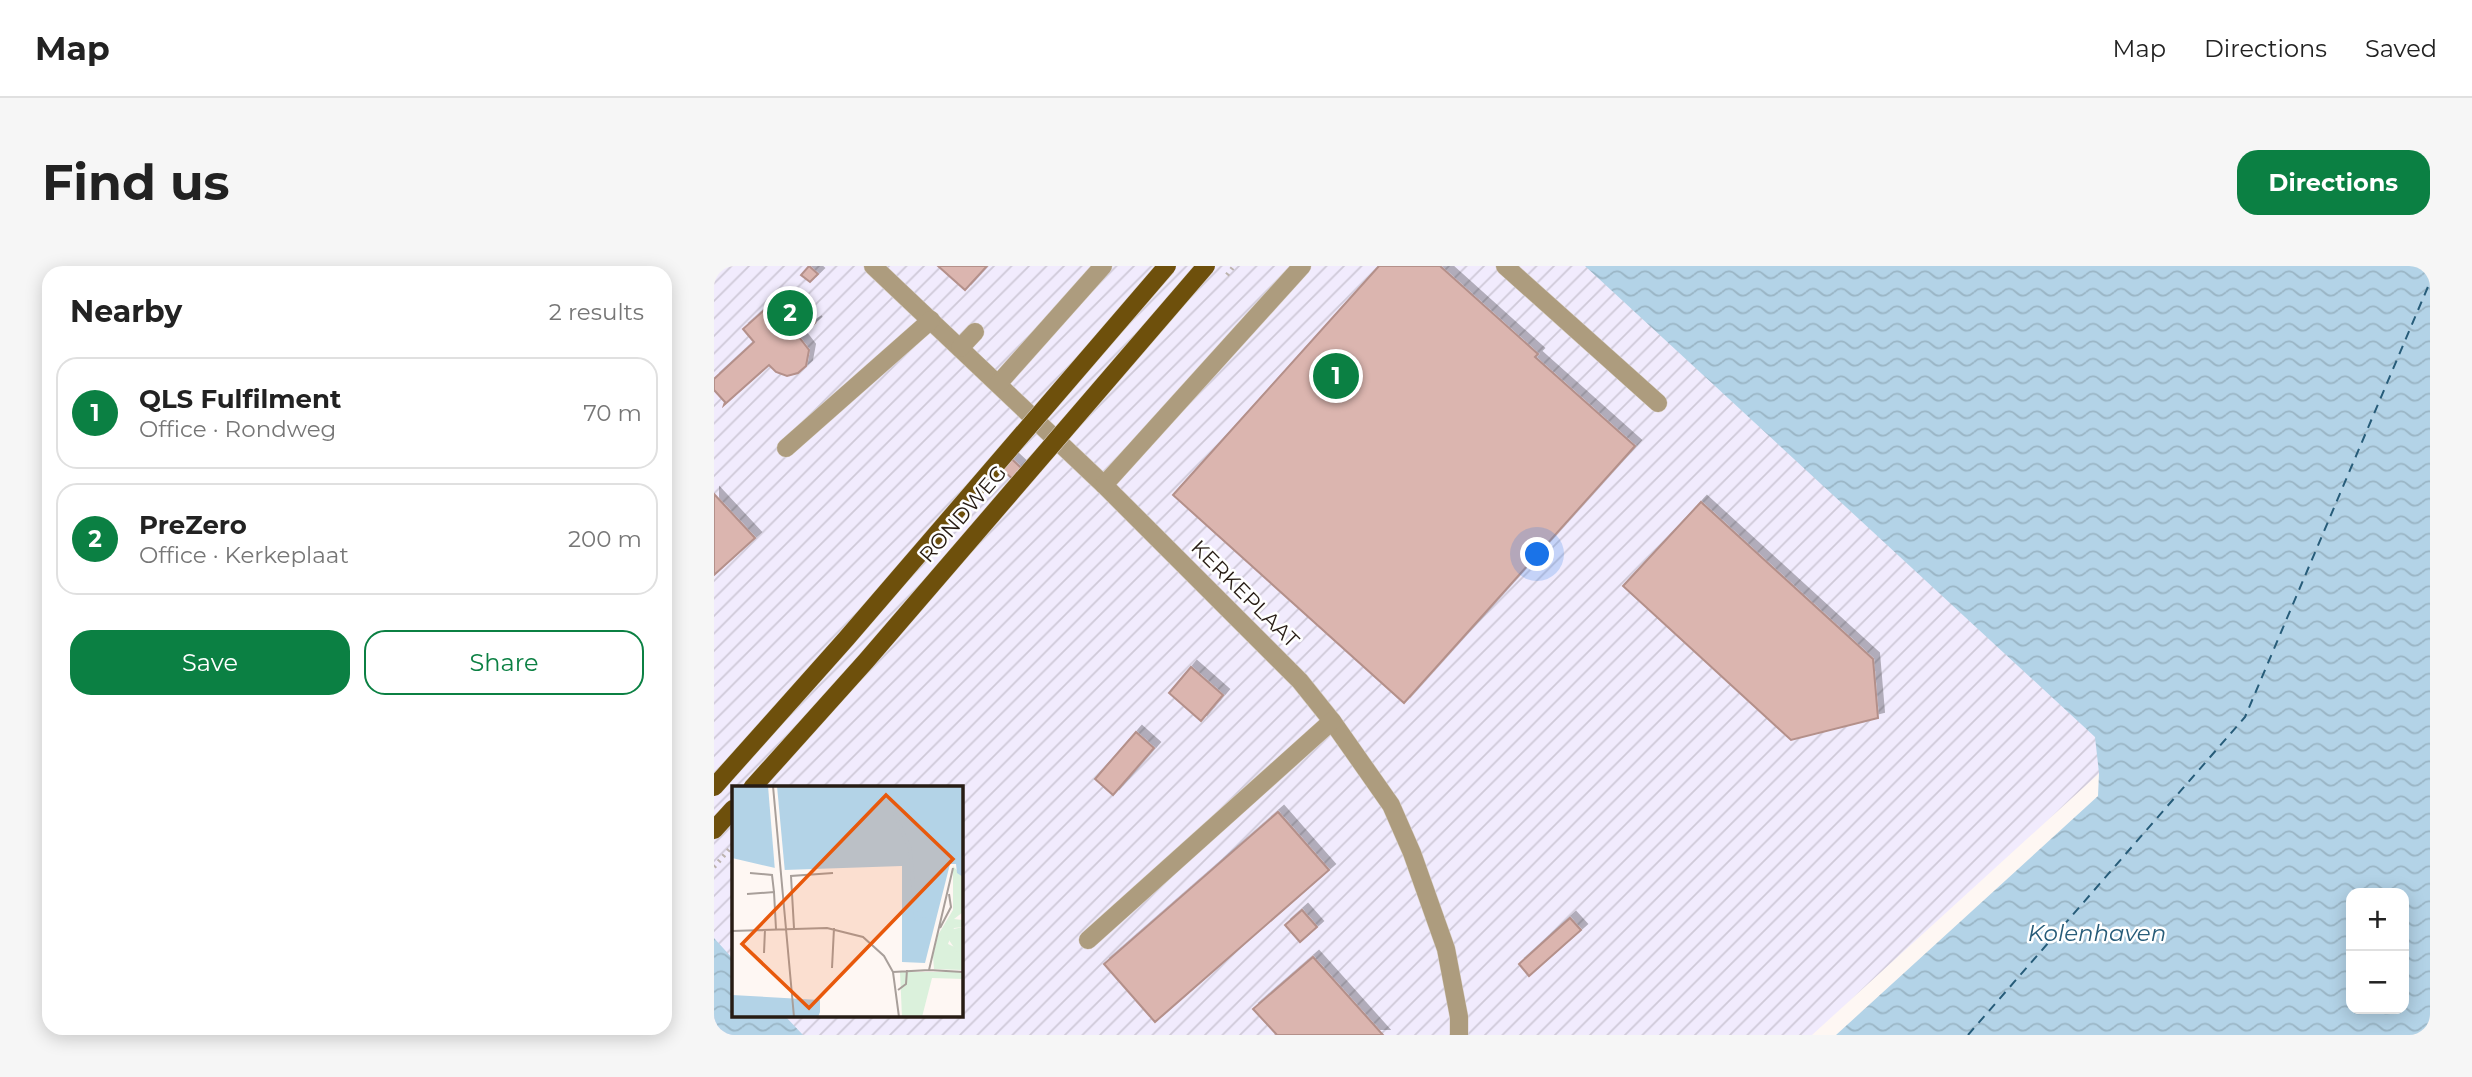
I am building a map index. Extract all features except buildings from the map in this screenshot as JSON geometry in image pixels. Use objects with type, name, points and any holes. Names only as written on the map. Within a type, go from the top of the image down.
[{"type":"main road","name":"RONDWEG","points":[[714,787],[846,639],[1167,266]]},
{"type":"main road","name":"RONDWEG","points":[[754,786],[866,661],[1206,266]]},
{"type":"main road","points":[[714,830],[732,810]]},
{"type":"street","name":"KERKEPLAAT","points":[[873,266],[1104,485],[1300,681],[1332,721],[1391,805],[1412,853],[1446,949],[1460,1017],[1459,1035]]},
{"type":"street","points":[[998,384],[1103,266]]},
{"type":"street","points":[[1104,485],[1302,266]]},
{"type":"street","points":[[1505,266],[1658,403]]},
{"type":"street","points":[[786,448],[931,320]]},
{"type":"street","points":[[960,348],[975,332]]},
{"type":"street","points":[[1088,940],[1332,721]]},
{"type":"path","points":[[714,867],[732,846]]},
{"type":"shaded area","points":[[714,266],[1660,266],[2129,746],[1812,1035],[714,1035]]},
{"type":"water","name":"Kolenhaven","points":[[1585,266],[2430,266],[2430,1035],[1836,1035],[2098,796],[2099,773],[2095,737]]},
{"type":"water","points":[[714,938],[732,958],[732,1018],[787,1018],[803,1035],[714,1035]]},
{"type":"ferry route","points":[[1968,1035],[2245,717],[2430,282]]},
{"type":"place","name":"PreZero","points":[[790,313]]},
{"type":"place","name":"QLS Fulfilment","points":[[1336,376]]}]
